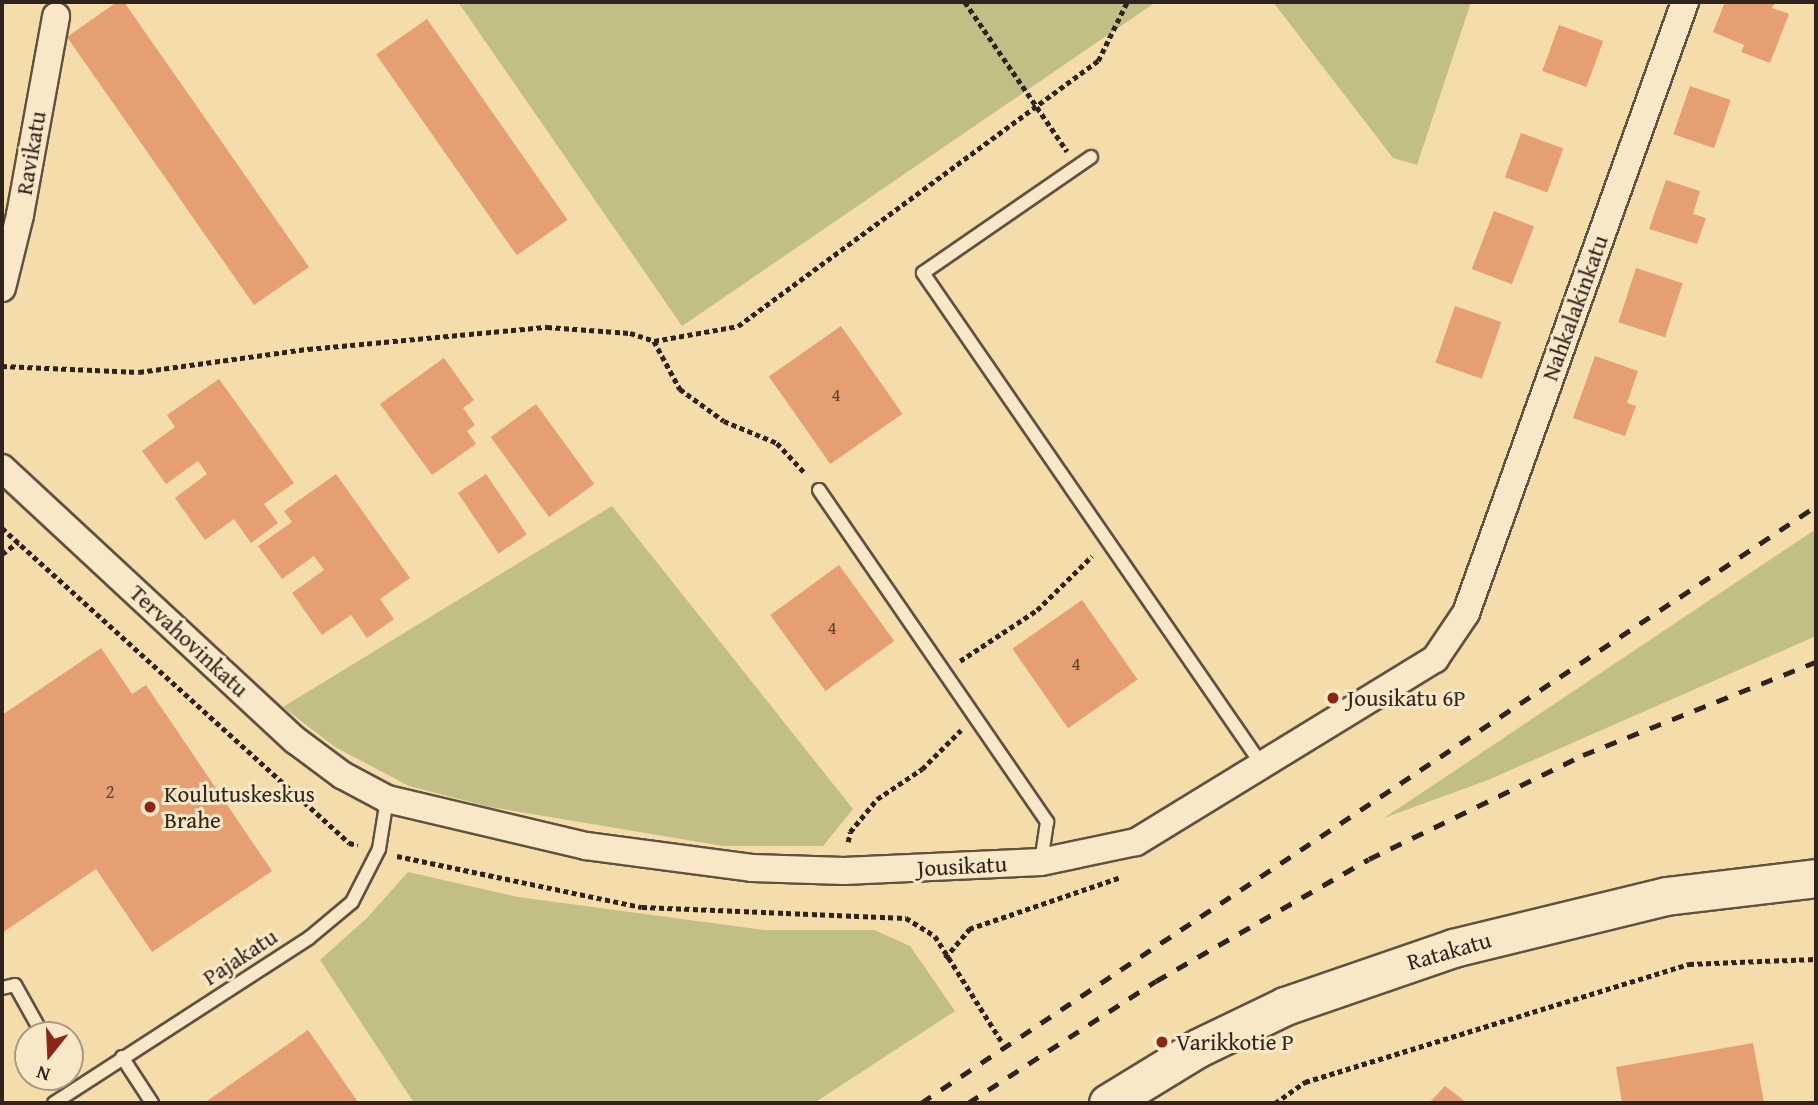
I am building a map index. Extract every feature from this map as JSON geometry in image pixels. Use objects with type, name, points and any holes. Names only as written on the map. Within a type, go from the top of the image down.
[{"type":"main road","name":"Ratakatu","points":[[1108,1103],[1198,1048],[1285,1006],[1441,952],[1666,897],[1816,878]]},
{"type":"street","name":"Nahkalakinkatu","points":[[1466,613],[1685,2]]},
{"type":"street","name":"Ravikatu","points":[[2,289],[20,215],[55,16]]},
{"type":"street","name":"Tervahovinkatu","points":[[2,468],[295,740],[342,775],[387,799]]},
{"type":"street","name":"Jousikatu","points":[[387,799],[586,846],[752,868],[844,872],[1041,862],[1136,842],[1435,659],[1466,613]]},
{"type":"lane","points":[[1091,157],[923,273],[1262,765]]},
{"type":"lane","points":[[819,490],[1047,822],[1041,862]]},
{"type":"lane","name":"Pajakatu","points":[[84,1083],[310,938],[352,902],[379,849],[387,799]]},
{"type":"lane","points":[[2,988],[15,985],[35,1021]]},
{"type":"lane","points":[[122,1057],[152,1103]]},
{"type":"lane","name":"Pajakatu","points":[[54,1103],[72,1091]]},
{"type":"path","points":[[965,2],[1078,166]]},
{"type":"path","points":[[2,366],[139,372],[308,349],[547,327],[630,333],[654,341],[737,326],[1098,61],[1127,2]]},
{"type":"path","points":[[654,341],[680,389],[724,421],[778,443],[819,490]]},
{"type":"path","points":[[944,672],[1037,610],[1107,540]]},
{"type":"path","points":[[2,554],[18,542]]},
{"type":"path","points":[[853,914],[844,872],[849,832],[877,799],[922,769],[958,734],[971,710]]},
{"type":"path","points":[[1275,1103],[1305,1082],[1689,964],[1816,959]]},
{"type":"shaded area","points":[[458,2],[1156,2],[682,326]]},
{"type":"shaded area","points":[[1273,2],[1471,2],[1417,165],[1393,158]]},
{"type":"shaded area","points":[[612,506],[853,809],[823,846],[723,846],[490,807],[409,786],[335,747],[283,707]]},
{"type":"shaded area","points":[[1816,529],[1816,636],[1488,780],[1384,818]]},
{"type":"shaded area","points":[[408,872],[518,897],[764,930],[874,930],[910,946],[955,1011],[814,1103],[414,1103],[320,960],[367,918]]},
{"type":"building","points":[[117,2],[124,2],[309,267],[254,305],[67,37]]},
{"type":"building","points":[[1725,2],[1775,2],[1772,8],[1789,14],[1770,63],[1741,52],[1744,45],[1713,32]]},
{"type":"building","points":[[427,19],[568,220],[517,255],[376,55]]},
{"type":"building","points":[[1559,25],[1603,41],[1586,87],[1542,71]]},
{"type":"building","points":[[1690,86],[1731,100],[1714,148],[1673,134]]},
{"type":"building","points":[[1521,133],[1563,148],[1547,193],[1505,177]]},
{"type":"building","points":[[1666,180],[1700,191],[1693,214],[1706,218],[1697,244],[1649,229]]},
{"type":"building","points":[[1494,211],[1534,226],[1512,284],[1472,269]]},
{"type":"building","points":[[1636,268],[1683,283],[1665,337],[1618,322]]},
{"type":"building","points":[[1455,306],[1501,322],[1482,379],[1435,363]]},
{"type":"building","points":[[841,326],[902,414],[830,464],[769,376]]},
{"type":"building","points":[[1595,356],[1638,371],[1627,403],[1636,406],[1625,436],[1573,418]]},
{"type":"building","points":[[444,358],[474,400],[463,408],[475,425],[467,431],[476,444],[432,475],[380,404]]},
{"type":"building","points":[[219,379],[294,483],[264,504],[278,523],[251,543],[234,519],[205,540],[175,498],[207,474],[198,461],[166,484],[142,451],[175,427],[167,415]]},
{"type":"building","points":[[536,404],[594,484],[549,517],[491,437]]},
{"type":"building","points":[[336,474],[410,578],[380,599],[394,619],[367,638],[351,615],[322,635],[292,593],[324,570],[314,556],[282,579],[258,546],[292,522],[284,511]]},
{"type":"building","points":[[486,474],[527,535],[499,554],[458,493]]},
{"type":"building","points":[[839,565],[894,641],[825,691],[770,615]]},
{"type":"building","points":[[1082,600],[1138,679],[1068,728],[1012,649]]},
{"type":"building","points":[[101,648],[132,694],[146,685],[272,871],[152,952],[96,869],[2,933],[2,715]]},
{"type":"building","points":[[308,1030],[358,1102],[207,1101]]},
{"type":"building","points":[[1753,1043],[1764,1103],[1622,1103],[1616,1067]]},
{"type":"building","points":[[1445,1086],[1467,1103],[1429,1103]]},
{"type":"railway","points":[[921,1103],[1816,506]]},
{"type":"railway","points":[[968,1103],[1156,981],[1369,859],[1583,755],[1816,662]]},
{"type":"place","name":"Jousikatu 6P","points":[[1333,698]]},
{"type":"place","name":"Koulutuskeskus Brahe","points":[[150,807]]},
{"type":"place","name":"Varikkotie P","points":[[1162,1042]]}]
